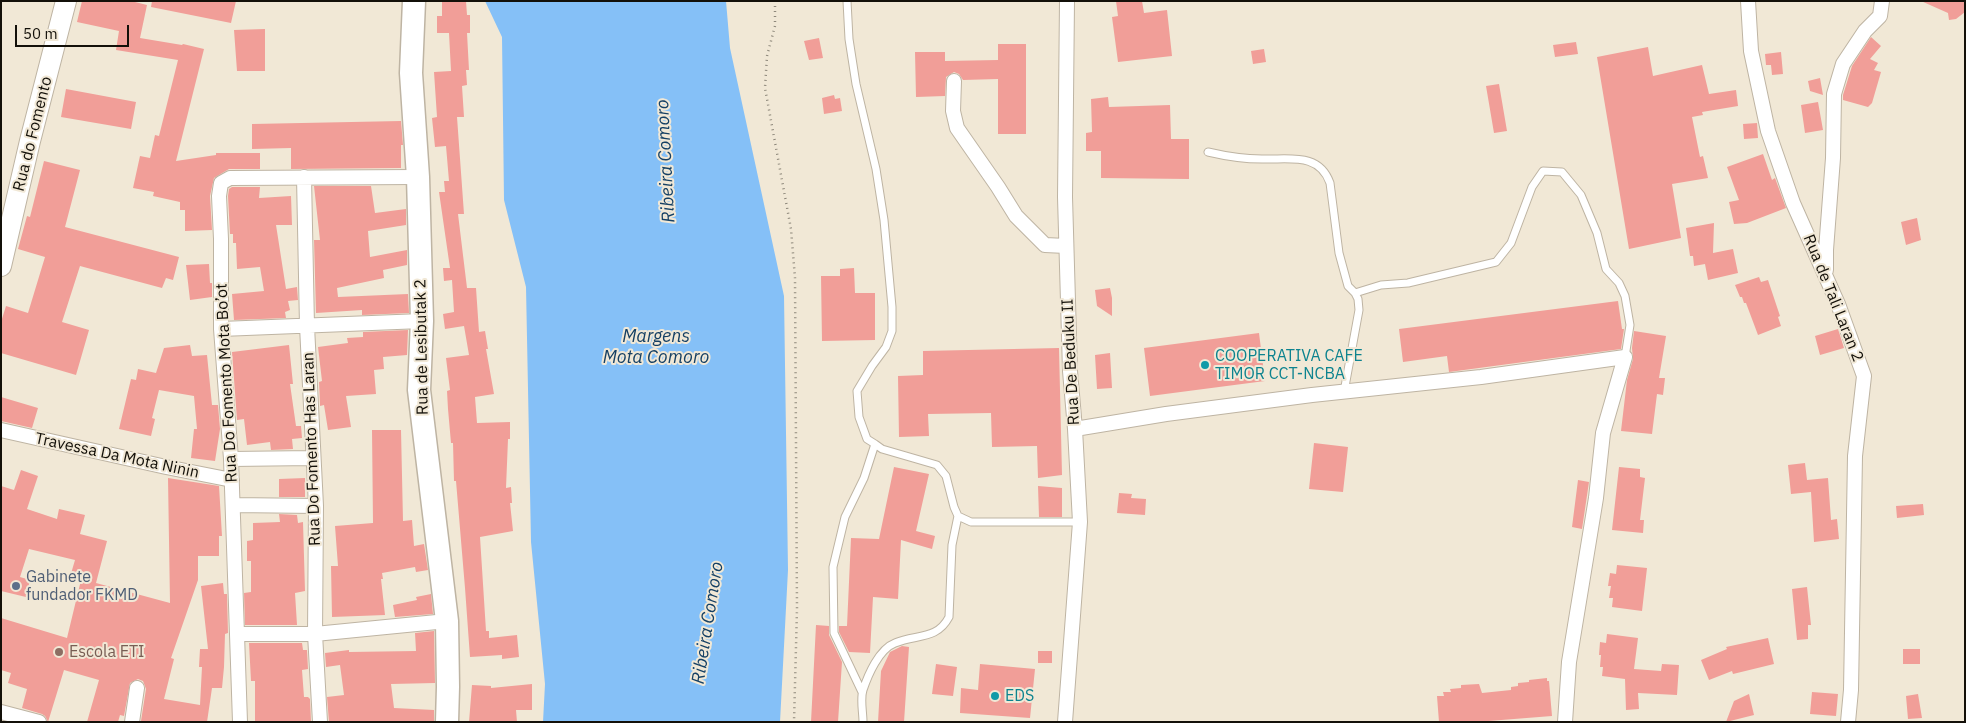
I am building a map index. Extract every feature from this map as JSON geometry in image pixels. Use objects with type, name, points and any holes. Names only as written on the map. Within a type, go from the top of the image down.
[{"type":"main road","name":"Rua de Lesibutak 2","points":[[414,1],[411,73],[418,177],[422,321],[419,390],[447,621],[447,722]]},
{"type":"street","name":"Rua do Fomento","points":[[1,266],[30,141],[66,1]]},
{"type":"street","name":"Rua De Beduku II","points":[[1065,722],[1080,522],[1070,371],[1066,246],[1067,1]]},
{"type":"street","name":"Rua de Tali Laran 2","points":[[1748,1],[1752,51],[1768,131],[1793,202],[1838,304],[1864,376],[1855,456],[1851,695],[1848,722]]},
{"type":"street","points":[[1826,276],[1826,250],[1833,158],[1834,94],[1843,64],[1865,31],[1880,16],[1882,1]]},
{"type":"street","points":[[954,81],[953,111],[957,128],[1016,216],[1045,245],[1066,246]]},
{"type":"street","name":"Rua Do Fomento Has Laran","points":[[304,177],[307,326],[316,506],[315,634],[320,722]]},
{"type":"street","name":"Rua Do Fomento Mota Bo’ot","points":[[240,722],[232,480],[221,329],[219,196],[221,183],[230,178],[418,177]]},
{"type":"street","points":[[221,329],[422,321]]},
{"type":"street","points":[[1075,429],[1166,414],[1481,377],[1625,357],[1603,433],[1596,498],[1569,662],[1565,722]]},
{"type":"street","name":"Travessa Da Mota Ninin","points":[[1,430],[166,468],[232,480]]},
{"type":"street","points":[[231,460],[313,458]]},
{"type":"street","points":[[233,505],[316,506]]},
{"type":"street","points":[[237,634],[315,634],[447,621]]},
{"type":"street","points":[[132,722],[137,688]]},
{"type":"street","points":[[1,712],[38,722]]},
{"type":"lane","points":[[847,1],[849,39],[856,84],[876,169],[884,220],[892,307],[892,331],[886,347],[857,391],[859,417],[867,439],[882,449],[938,465],[946,476],[958,516],[952,545],[949,617],[944,626],[937,632],[892,644],[875,663],[862,692]]},
{"type":"lane","points":[[1208,152],[1248,158],[1300,160],[1321,167],[1327,174],[1330,183],[1342,266],[1348,286],[1355,293],[1359,310],[1344,392]]},
{"type":"lane","points":[[1355,293],[1381,285],[1408,283],[1496,262],[1510,243],[1532,187],[1543,171],[1562,172],[1581,195],[1597,233],[1606,269],[1619,283],[1625,296],[1630,324],[1625,357]]},
{"type":"lane","points":[[863,722],[862,692],[834,633],[834,567],[845,518],[864,478],[875,444]]},
{"type":"lane","points":[[958,516],[971,522],[1080,522]]},
{"type":"path","points":[[775,1],[775,26],[767,56],[765,88],[792,229],[795,278],[797,609],[794,722]]},
{"type":"water","name":"Margens Mota Comoro","points":[[485,1],[726,1],[730,48],[784,296],[788,570],[780,722],[543,722],[545,684],[531,542],[526,287],[504,200],[502,37]]},
{"type":"building","points":[[82,1],[131,1],[147,5],[140,38],[204,49],[176,161],[216,155],[216,153],[260,153],[260,169],[229,169],[214,178],[210,196],[212,230],[185,231],[185,210],[180,210],[180,202],[153,196],[154,192],[133,188],[140,156],[150,158],[155,135],[159,136],[178,60],[116,50],[119,31],[77,22]]},
{"type":"building","points":[[152,1],[236,1],[231,23],[151,7]]},
{"type":"building","points":[[442,1],[466,1],[467,15],[470,15],[470,33],[467,33],[469,70],[466,70],[467,85],[462,86],[464,117],[457,117],[464,214],[458,214],[467,288],[476,288],[479,332],[485,331],[488,349],[486,349],[494,394],[475,397],[477,423],[510,422],[506,488],[511,487],[512,503],[510,503],[513,531],[480,537],[486,631],[489,631],[489,638],[517,635],[519,657],[502,659],[502,655],[470,657],[456,481],[454,481],[453,443],[451,443],[448,409],[447,391],[450,390],[446,358],[469,355],[464,326],[445,329],[443,314],[454,312],[452,280],[444,281],[443,268],[450,268],[439,192],[445,192],[444,181],[449,181],[446,146],[435,147],[432,118],[437,117],[434,72],[451,71],[449,33],[437,33],[437,16],[442,16]]},
{"type":"building","points":[[1116,1],[1142,1],[1144,13],[1167,10],[1172,56],[1118,62],[1112,17],[1118,16]]},
{"type":"building","points":[[1921,1],[1965,1],[1965,12],[1956,19],[1949,20],[1948,13]]},
{"type":"building","points":[[265,29],[265,71],[237,71],[234,30]]},
{"type":"building","points":[[1871,37],[1881,46],[1870,59],[1878,63],[1874,70],[1881,72],[1872,103],[1868,107],[1843,100],[1843,95],[1852,66]]},
{"type":"building","points":[[819,38],[823,58],[809,60],[804,41]]},
{"type":"building","points":[[1576,42],[1578,54],[1555,57],[1553,45]]},
{"type":"building","points":[[998,44],[1026,44],[1026,134],[998,134],[998,79],[963,80],[959,74],[954,72],[946,77],[945,96],[916,97],[915,52],[945,52],[945,61],[998,60]]},
{"type":"building","points":[[1648,47],[1653,76],[1702,65],[1709,94],[1736,90],[1738,106],[1702,112],[1703,115],[1692,117],[1700,157],[1703,156],[1708,178],[1672,184],[1681,238],[1629,249],[1597,57]]},
{"type":"building","points":[[1264,49],[1266,62],[1253,64],[1251,51]]},
{"type":"building","points":[[1781,52],[1783,74],[1772,75],[1771,65],[1766,65],[1765,54]]},
{"type":"building","points":[[1820,78],[1823,95],[1810,91],[1808,81]]},
{"type":"building","points":[[1499,84],[1507,131],[1494,133],[1486,86]]},
{"type":"building","points":[[66,89],[136,102],[131,129],[61,117]]},
{"type":"building","points":[[834,95],[835,99],[840,98],[842,111],[824,114],[822,98]]},
{"type":"building","points":[[1108,97],[1109,107],[1170,105],[1171,139],[1189,139],[1189,179],[1101,178],[1101,151],[1086,151],[1086,133],[1092,132],[1091,99]]},
{"type":"building","points":[[1818,102],[1823,130],[1805,133],[1801,105]]},
{"type":"building","points":[[401,121],[403,145],[401,145],[401,168],[291,169],[291,148],[252,149],[252,124]]},
{"type":"building","points":[[1757,123],[1758,138],[1744,139],[1743,124]]},
{"type":"building","points":[[1763,154],[1772,180],[1775,178],[1786,208],[1747,223],[1734,224],[1729,202],[1739,200],[1727,167]]},
{"type":"building","points":[[44,161],[80,170],[65,227],[179,257],[173,280],[166,278],[162,288],[80,266],[62,322],[89,330],[76,375],[1,353],[1,322],[6,306],[28,313],[45,257],[18,249],[27,216],[30,217]]},
{"type":"building","points":[[314,186],[371,186],[375,213],[406,209],[406,225],[368,231],[370,257],[407,250],[407,265],[383,270],[384,278],[337,288],[338,297],[408,294],[409,313],[362,315],[362,310],[316,313],[314,240],[320,240]]},
{"type":"building","points":[[232,187],[260,187],[259,198],[291,196],[292,225],[276,225],[286,289],[297,287],[298,300],[288,301],[290,310],[285,312],[286,318],[234,320],[232,294],[264,291],[260,267],[237,269],[236,243],[233,243],[233,234],[230,234],[228,196],[229,189]]},
{"type":"building","points":[[1917,218],[1921,240],[1906,245],[1901,222]]},
{"type":"building","points":[[1714,223],[1713,253],[1733,249],[1738,273],[1708,280],[1705,264],[1694,266],[1693,256],[1690,256],[1686,228]]},
{"type":"building","points":[[209,264],[212,297],[190,300],[186,265]]},
{"type":"building","points":[[854,268],[855,293],[875,293],[875,340],[822,341],[821,276],[840,276],[840,269]]},
{"type":"building","points":[[1759,277],[1761,282],[1768,280],[1780,316],[1778,317],[1781,326],[1758,335],[1746,303],[1740,297],[1735,285]]},
{"type":"building","points":[[1110,288],[1112,316],[1097,306],[1095,290]]},
{"type":"building","points":[[1618,301],[1622,329],[1624,329],[1621,349],[1449,372],[1447,356],[1403,362],[1399,329]]},
{"type":"building","points":[[1838,329],[1844,348],[1820,355],[1815,336]]},
{"type":"building","points":[[408,330],[407,355],[383,357],[384,369],[374,370],[376,394],[346,396],[351,427],[328,430],[324,405],[320,406],[319,382],[322,381],[318,347],[348,343],[347,338],[363,337],[363,332]]},
{"type":"building","points":[[1634,331],[1666,336],[1659,378],[1665,378],[1663,395],[1657,394],[1652,434],[1621,431],[1627,380],[1633,359]]},
{"type":"building","name":"COOPERATIVA CAFE TIMOR CCT-NCBA","points":[[1259,333],[1265,381],[1150,396],[1144,348]]},
{"type":"building","points":[[190,345],[192,356],[207,355],[212,405],[218,405],[220,429],[215,461],[191,458],[194,429],[197,429],[194,396],[159,390],[152,418],[155,419],[151,436],[119,429],[131,379],[136,380],[138,369],[156,373],[164,348]]},
{"type":"building","points":[[289,345],[293,384],[290,384],[296,426],[301,426],[302,438],[292,439],[293,449],[271,450],[270,442],[247,445],[244,419],[237,420],[232,352]]},
{"type":"building","points":[[1059,348],[1062,475],[1038,478],[1037,446],[992,447],[991,413],[928,414],[929,436],[899,437],[898,376],[923,375],[923,351]]},
{"type":"building","points":[[1110,353],[1112,388],[1097,389],[1095,355]]},
{"type":"building","points":[[1,397],[38,408],[32,428],[1,421]]},
{"type":"building","points":[[372,430],[401,430],[403,521],[412,520],[414,546],[424,544],[428,570],[416,572],[415,567],[382,573],[385,615],[332,617],[331,566],[338,566],[335,526],[373,523]]},
{"type":"building","points":[[1314,443],[1348,447],[1343,492],[1309,489]]},
{"type":"building","points":[[1805,463],[1807,480],[1828,478],[1831,520],[1837,519],[1839,539],[1814,542],[1811,492],[1791,494],[1788,465]]},
{"type":"building","points":[[894,467],[929,474],[916,531],[935,536],[932,549],[901,540],[898,599],[873,597],[870,653],[849,652],[839,632],[839,626],[847,626],[851,538],[879,539]]},
{"type":"building","points":[[1619,467],[1640,469],[1640,477],[1645,478],[1640,520],[1644,520],[1643,533],[1612,530]]},
{"type":"building","points":[[21,470],[38,476],[27,509],[57,519],[59,509],[85,515],[80,534],[107,541],[96,583],[170,603],[168,478],[219,486],[222,536],[219,536],[219,556],[198,556],[198,580],[171,658],[174,659],[164,699],[200,705],[202,667],[199,667],[200,649],[208,649],[201,586],[223,583],[224,594],[227,594],[228,633],[225,634],[222,688],[212,688],[207,722],[141,721],[146,689],[143,681],[138,679],[130,683],[124,716],[120,715],[118,722],[87,722],[99,680],[64,670],[48,722],[42,714],[22,708],[27,689],[8,683],[11,673],[1,670],[1,618],[67,638],[81,580],[70,577],[75,560],[29,549],[20,577],[30,580],[26,597],[1,591],[1,486],[14,490]]},
{"type":"building","points":[[305,478],[305,497],[279,497],[279,479]]},
{"type":"building","points":[[1578,480],[1589,482],[1582,529],[1572,527]]},
{"type":"building","points":[[1038,486],[1062,488],[1062,517],[1039,517]]},
{"type":"building","points":[[1119,493],[1132,494],[1131,498],[1146,499],[1145,515],[1117,513]]},
{"type":"building","points":[[1923,504],[1924,515],[1897,518],[1896,506]]},
{"type":"building","points":[[279,514],[297,515],[298,523],[303,522],[305,591],[295,593],[297,625],[245,625],[244,593],[251,592],[251,561],[247,561],[247,541],[253,540],[253,523],[280,522]]},
{"type":"building","points":[[1617,565],[1647,568],[1642,611],[1612,607],[1613,598],[1609,598],[1611,586],[1608,586],[1610,573],[1616,574]]},
{"type":"building","points":[[1807,587],[1811,625],[1808,625],[1808,639],[1797,640],[1792,589]]},
{"type":"building","points":[[431,594],[433,614],[395,617],[393,605],[417,600],[416,597]]},
{"type":"building","points":[[816,625],[829,626],[829,635],[842,662],[838,722],[811,722]]},
{"type":"building","points":[[434,631],[435,683],[391,684],[394,708],[434,710],[434,722],[329,722],[327,697],[344,695],[340,665],[326,667],[325,653],[349,650],[349,652],[416,651],[415,633]]},
{"type":"building","points":[[1607,634],[1638,638],[1634,669],[1661,671],[1662,664],[1679,665],[1677,695],[1638,693],[1639,709],[1626,710],[1625,679],[1602,676],[1603,667],[1600,667],[1601,655],[1599,655],[1600,642],[1606,643]]},
{"type":"building","points":[[1768,638],[1774,664],[1733,674],[1732,671],[1709,680],[1701,660],[1727,649],[1726,647]]},
{"type":"building","points":[[249,643],[302,643],[303,650],[307,650],[308,669],[302,670],[304,697],[310,699],[311,722],[255,721],[255,681],[251,681]]},
{"type":"building","points":[[902,646],[909,647],[904,722],[878,722],[881,671],[890,652]]},
{"type":"building","points":[[1903,649],[1920,649],[1920,664],[1903,664]]},
{"type":"building","points":[[1038,651],[1052,651],[1052,663],[1038,663]]},
{"type":"building","points":[[936,664],[957,667],[953,696],[932,694]]},
{"type":"building","name":"EDS","points":[[980,664],[1035,669],[1030,718],[960,713],[961,688],[978,690]]},
{"type":"building","points":[[1547,678],[1547,681],[1549,681],[1552,716],[1476,722],[1439,722],[1437,696],[1444,696],[1443,692],[1451,692],[1450,689],[1461,688],[1461,685],[1479,684],[1482,693],[1511,690],[1511,687],[1518,686],[1518,683]]},
{"type":"building","points":[[532,684],[532,710],[516,710],[517,722],[469,722],[472,685],[491,686],[491,688]]},
{"type":"building","points":[[1812,692],[1838,694],[1836,716],[1810,714]]},
{"type":"building","points":[[1749,694],[1754,715],[1726,722],[1734,701]]},
{"type":"building","points":[[1918,694],[1922,718],[1908,719],[1906,696]]},
{"type":"place","name":"COOPERATIVA CAFE TIMOR CCT-NCBA","points":[[1205,365]]},
{"type":"place","name":"Gabinete fundador FKMD","points":[[16,586]]},
{"type":"place","name":"Escola ETI","points":[[59,652]]},
{"type":"place","name":"EDS","points":[[995,696]]},
{"type":"water label","name":"Ribeira Comoro","points":[[666,161]]},
{"type":"water label","name":"Ribeira Comoro","points":[[708,623]]}]
